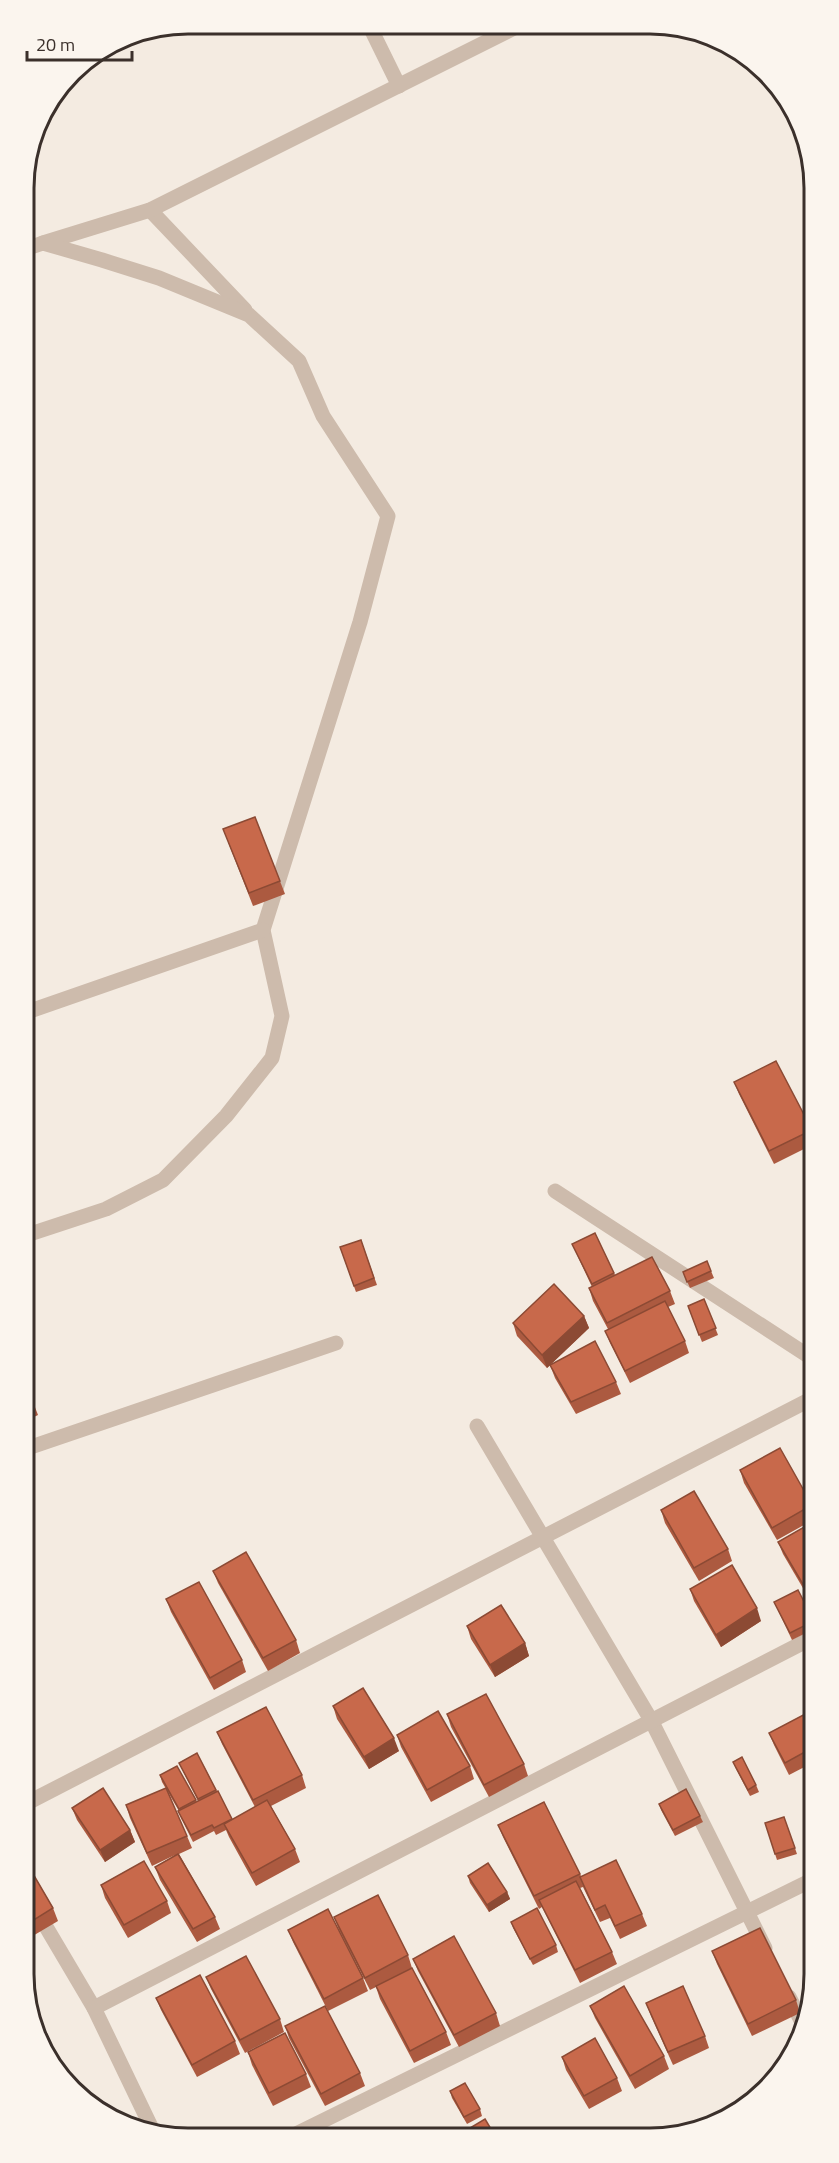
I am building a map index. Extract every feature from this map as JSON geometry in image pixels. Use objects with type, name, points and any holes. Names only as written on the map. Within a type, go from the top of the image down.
[{"type":"street","points":[[373,34],[399,86]]},
{"type":"street","points":[[35,246],[150,210],[502,34]]},
{"type":"street","points":[[34,1233],[106,1209],[164,1180],[226,1116],[272,1058],[282,1016],[263,930],[360,622],[388,516],[322,416],[299,361],[249,315],[150,210]]},
{"type":"street","points":[[43,243],[159,278],[249,315]]},
{"type":"street","points":[[35,1009],[263,930]]},
{"type":"street","points":[[555,1191],[804,1353]]},
{"type":"street","points":[[34,1446],[336,1343]]},
{"type":"street","points":[[34,1799],[804,1403]]},
{"type":"street","points":[[477,1426],[651,1720],[773,1965]]},
{"type":"street","points":[[94,2008],[804,1642]]},
{"type":"street","points":[[308,2128],[804,1884]]},
{"type":"street","points":[[34,1907],[94,2008],[149,2123]]},
{"type":"street","points":[[784,1986],[799,2015]]},
{"type":"building","points":[[255,817],[280,881],[249,893],[223,829]]},
{"type":"building","points":[[776,1061],[804,1115],[804,1134],[769,1151],[734,1082]]},
{"type":"building","points":[[595,1233],[614,1273],[592,1284],[572,1244]]},
{"type":"building","points":[[361,1240],[374,1278],[354,1286],[340,1247]]},
{"type":"building","points":[[652,1257],[670,1291],[607,1323],[589,1288]]},
{"type":"building","points":[[707,1261],[711,1271],[687,1282],[683,1272]]},
{"type":"building","points":[[554,1284],[584,1316],[542,1355],[513,1323]]},
{"type":"building","points":[[704,1299],[716,1328],[699,1335],[688,1306]]},
{"type":"building","points":[[665,1301],[685,1341],[625,1371],[605,1331]]},
{"type":"building","points":[[595,1341],[616,1382],[571,1402],[550,1365]]},
{"type":"building","points":[[780,1448],[804,1491],[804,1510],[772,1528],[740,1470]]},
{"type":"building","points":[[694,1491],[728,1549],[694,1568],[661,1510]]},
{"type":"building","points":[[804,1527],[804,1586],[778,1542]]},
{"type":"building","points":[[246,1552],[296,1640],[263,1658],[213,1571]]},
{"type":"building","points":[[732,1565],[757,1608],[716,1635],[690,1589]]},
{"type":"building","points":[[199,1582],[242,1660],[210,1678],[166,1599]]},
{"type":"building","points":[[798,1590],[804,1602],[804,1626],[790,1633],[774,1602]]},
{"type":"building","points":[[501,1605],[525,1643],[490,1665],[467,1626]]},
{"type":"building","points":[[363,1688],[394,1738],[364,1757],[333,1706]]},
{"type":"building","points":[[486,1694],[524,1764],[484,1785],[447,1714]]},
{"type":"building","points":[[266,1707],[302,1775],[253,1800],[217,1732]]},
{"type":"building","points":[[438,1711],[470,1766],[427,1790],[397,1735]]},
{"type":"building","points":[[804,1715],[804,1753],[785,1763],[769,1733]]},
{"type":"building","points":[[197,1753],[216,1790],[198,1799],[179,1763]]},
{"type":"building","points":[[742,1757],[756,1785],[748,1790],[733,1762]]},
{"type":"building","points":[[177,1766],[196,1800],[179,1809],[160,1775]]},
{"type":"building","points":[[103,1788],[130,1830],[100,1850],[72,1808]]},
{"type":"building","points":[[166,1788],[187,1836],[147,1853],[126,1805]]},
{"type":"building","points":[[686,1789],[700,1816],[673,1830],[659,1804]]},
{"type":"building","points":[[218,1791],[232,1819],[214,1828],[212,1825],[191,1835],[178,1811]]},
{"type":"building","points":[[267,1800],[295,1849],[252,1873],[224,1824]]},
{"type":"building","points":[[544,1802],[580,1874],[534,1896],[498,1825]]},
{"type":"building","points":[[784,1817],[795,1848],[775,1854],[765,1823]]},
{"type":"building","points":[[178,1854],[215,1917],[193,1929],[155,1867]]},
{"type":"building","points":[[616,1860],[642,1914],[615,1926],[605,1905],[595,1910],[580,1877]]},
{"type":"building","points":[[144,1861],[167,1901],[124,1925],[101,1885]]},
{"type":"building","points":[[488,1863],[507,1892],[487,1905],[468,1876]]},
{"type":"building","points":[[34,1876],[53,1908],[34,1920]]},
{"type":"building","points":[[576,1881],[612,1952],[575,1970],[539,1900]]},
{"type":"building","points":[[378,1895],[408,1955],[365,1978],[334,1917]]},
{"type":"building","points":[[537,1908],[556,1945],[530,1959],[511,1922]]},
{"type":"building","points":[[328,1909],[363,1978],[324,1999],[288,1930]]},
{"type":"building","points":[[760,1928],[796,2000],[748,2024],[712,1951]]},
{"type":"building","points":[[454,1936],[496,2013],[454,2035],[413,1959]]},
{"type":"building","points":[[246,1956],[280,2019],[240,2040],[206,1977]]},
{"type":"building","points":[[412,1968],[446,2032],[410,2051],[376,1986]]},
{"type":"building","points":[[200,1975],[235,2041],[192,2065],[156,1998]]},
{"type":"building","points":[[624,1986],[664,2056],[630,2076],[590,2006]]},
{"type":"building","points":[[683,1986],[705,2036],[668,2052],[646,2003]]},
{"type":"building","points":[[325,2006],[360,2073],[321,2094],[285,2026]]},
{"type":"building","points":[[285,2033],[306,2074],[269,2093],[248,2052]]},
{"type":"building","points":[[595,2038],[617,2078],[584,2096],[562,2057]]},
{"type":"building","points":[[465,2083],[480,2109],[464,2117],[450,2091]]},
{"type":"building","points":[[485,2119],[490,2128],[470,2128]]}]
